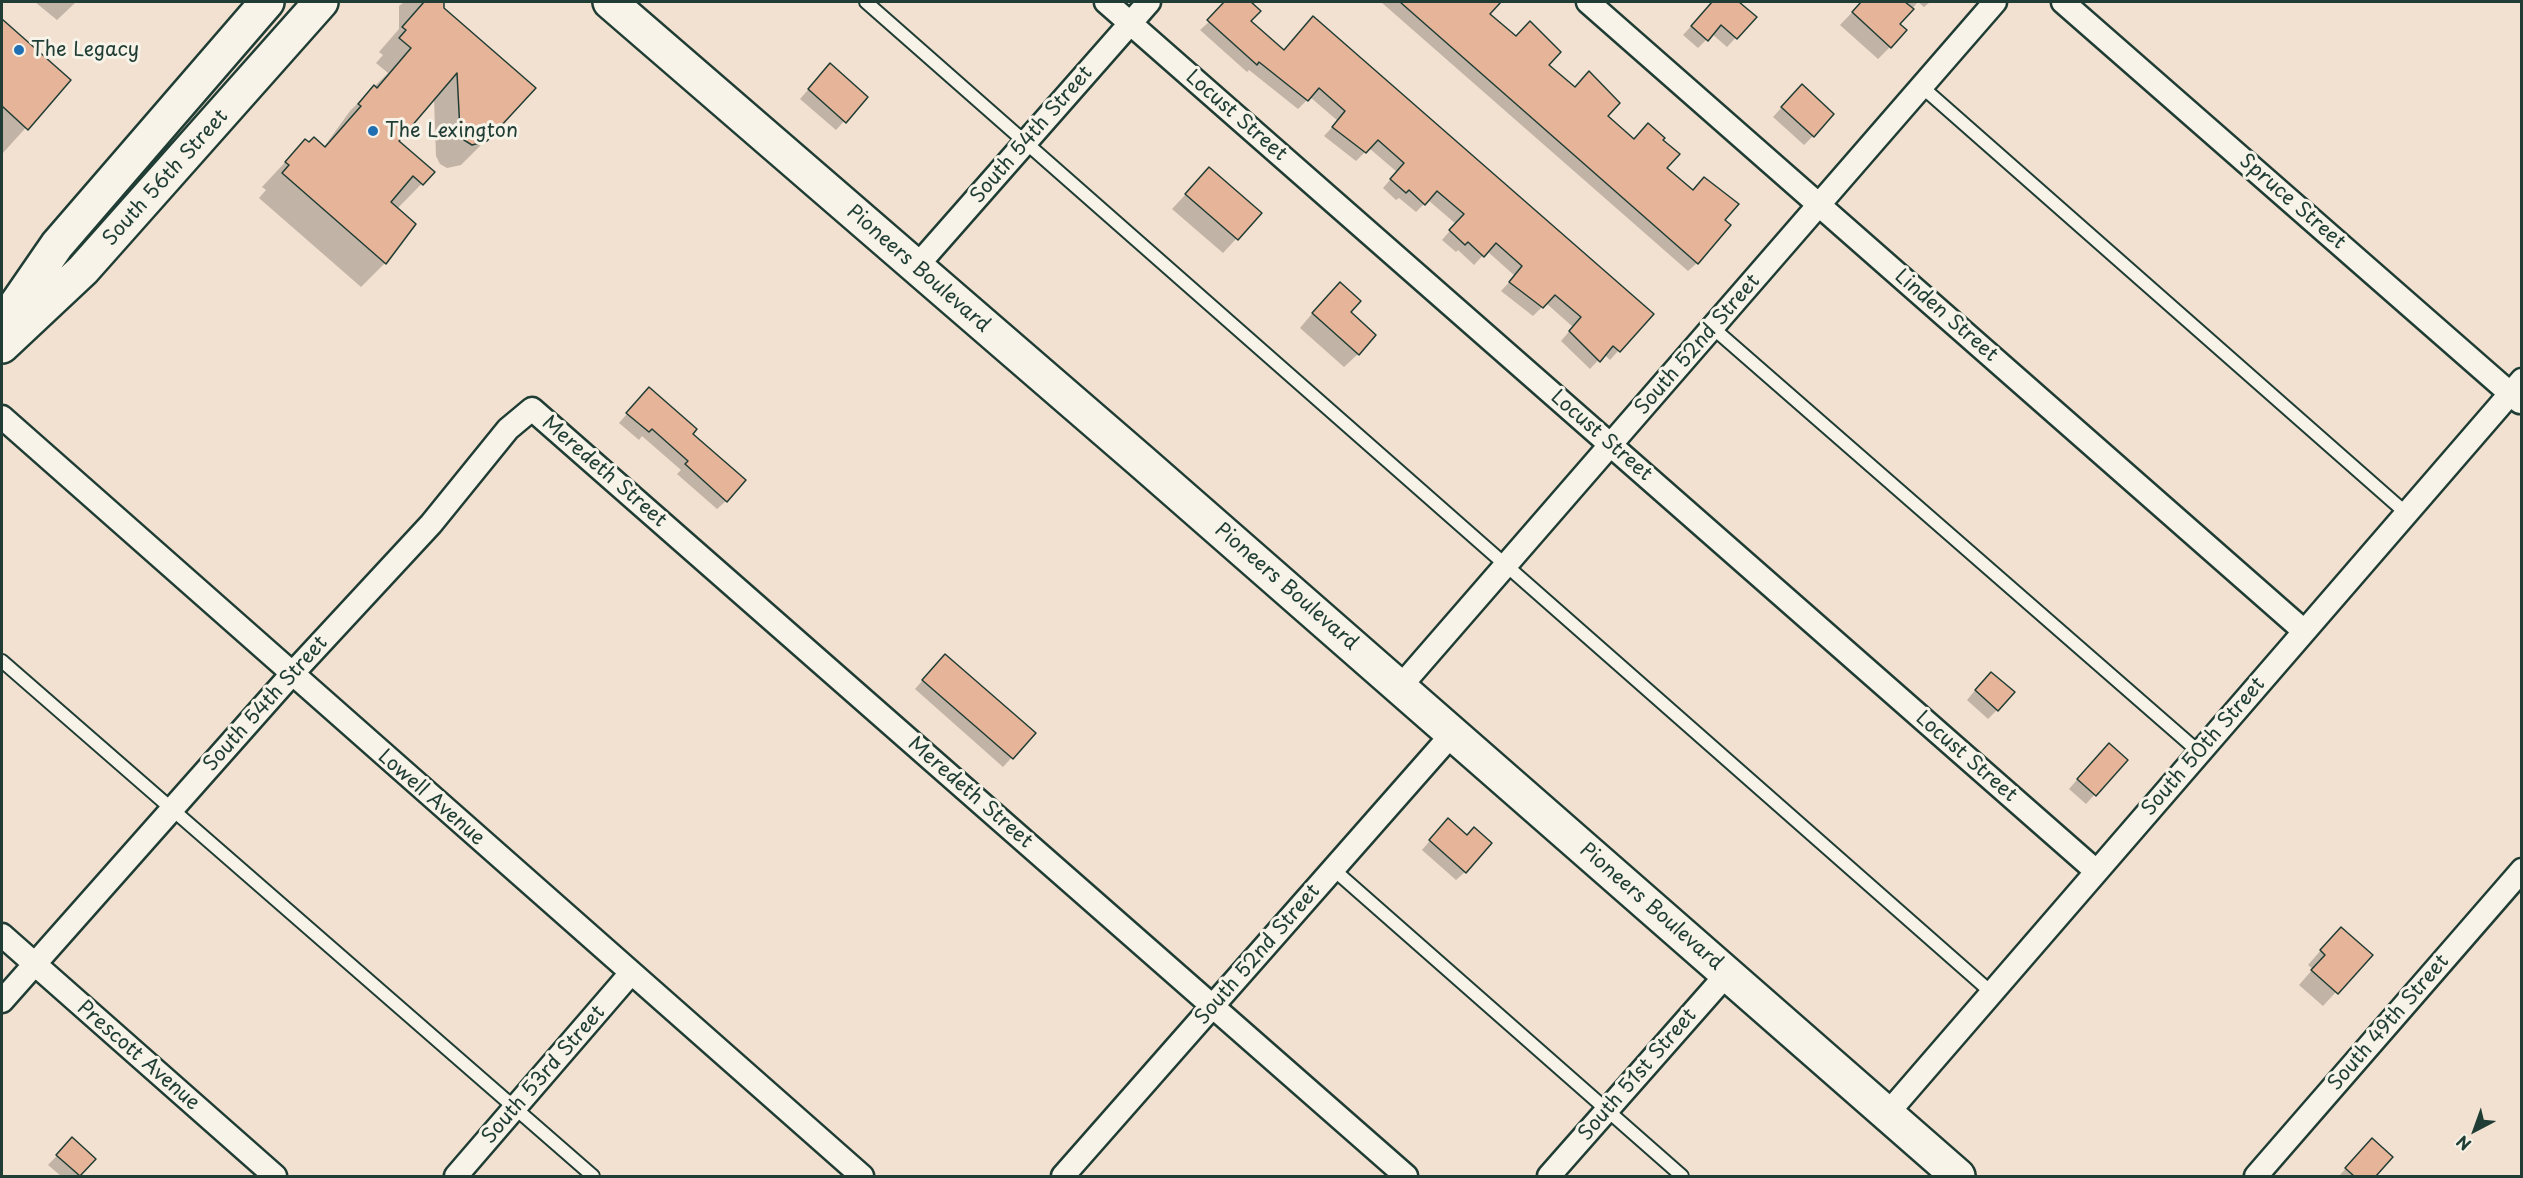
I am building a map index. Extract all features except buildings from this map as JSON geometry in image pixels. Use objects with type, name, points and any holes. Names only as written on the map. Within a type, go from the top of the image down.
[{"type":"main road","name":"South 56th Street","points":[[2,325],[57,245],[267,2]]},
{"type":"main road","name":"South 56th Street","points":[[2,346],[83,270],[321,2]]},
{"type":"main road","name":"Pioneers Boulevard","points":[[610,2],[1453,733],[1958,1176]]},
{"type":"street","name":"Locust Street","points":[[1106,2],[2096,871]]},
{"type":"street","name":"South 54th Street","points":[[916,267],[1149,2]]},
{"type":"street","name":"Linden Street","points":[[1587,2],[2304,631]]},
{"type":"street","name":"South 52nd Street","points":[[1400,687],[1508,566],[1995,2]]},
{"type":"street","name":"Spruce Street","points":[[2063,2],[2518,392]]},
{"type":"street","name":"South 50th Street","points":[[1887,1114],[2406,513],[2518,392]]},
{"type":"street","name":"South 54th Street","points":[[2,1001],[291,675],[431,524],[508,429],[532,409]]},
{"type":"street","name":"Meredeth Street","points":[[532,409],[1407,1176]]},
{"type":"street","name":"Lowell Avenue","points":[[2,417],[291,675],[862,1176]]},
{"type":"street","name":"South 52nd Street","points":[[1063,1176],[1453,733]]},
{"type":"street","name":"South 49th Street","points":[[2256,1176],[2522,870]]},
{"type":"street","name":"Prescott Avenue","points":[[2,934],[275,1176]]},
{"type":"street","name":"South 53rd Street","points":[[456,1176],[631,973]]},
{"type":"street","name":"South 51st Street","points":[[1549,1176],[1727,974]]},
{"type":"lane","points":[[866,2],[1992,993]]},
{"type":"lane","points":[[1921,86],[2406,513]]},
{"type":"lane","points":[[1713,328],[2199,752]]},
{"type":"lane","points":[[2,661],[593,1176]]},
{"type":"lane","points":[[1333,869],[1682,1176]]},
{"type":"place","name":"The Legacy","points":[[19,50]]},
{"type":"place","name":"The Lexington","points":[[373,131]]}]
